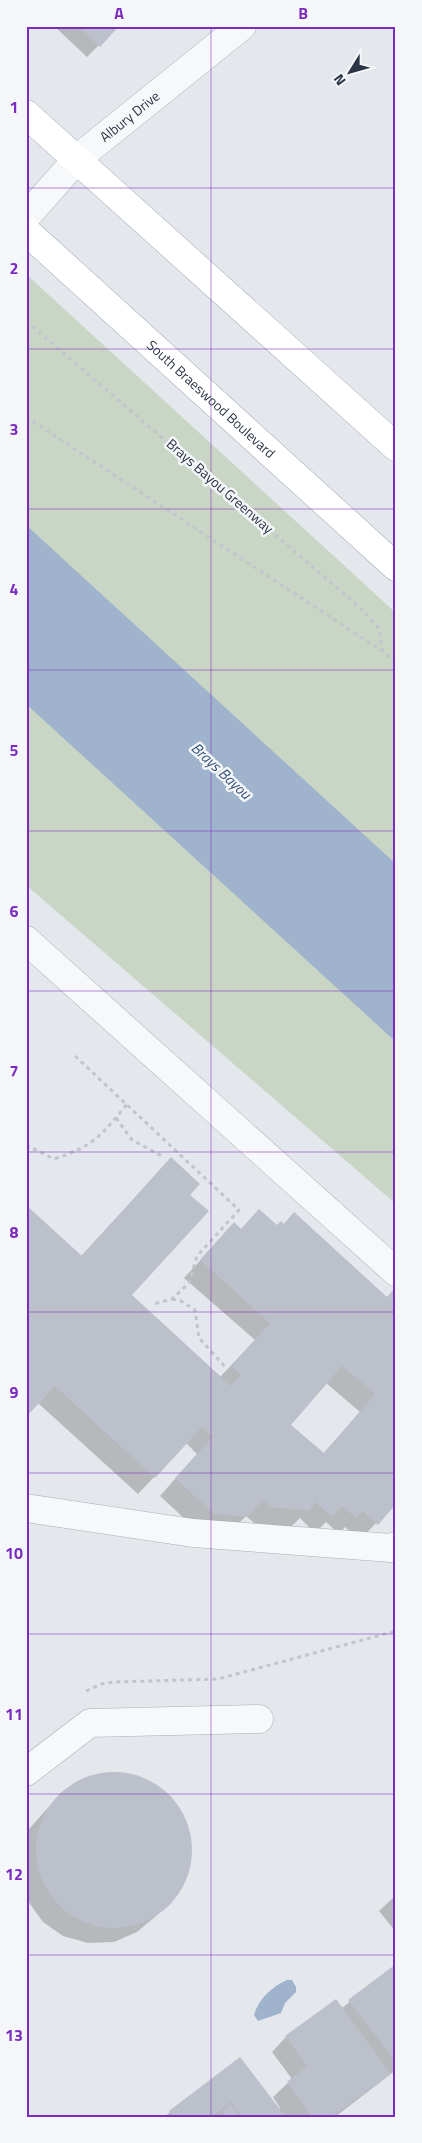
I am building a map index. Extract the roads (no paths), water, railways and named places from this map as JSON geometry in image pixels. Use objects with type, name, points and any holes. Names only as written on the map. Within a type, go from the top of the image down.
[{"type":"main road","points":[[26,114],[78,158],[396,447]]},
{"type":"main road","name":"South Braeswood Boulevard","points":[[26,231],[396,567]]},
{"type":"street","name":"Albury Drive","points":[[26,217],[78,158],[242,26]]},
{"type":"street","points":[[26,940],[396,1272]]},
{"type":"street","points":[[26,1508],[193,1533],[391,1548],[396,1546]]},
{"type":"street","points":[[26,1772],[90,1723],[259,1719]]},
{"type":"water","name":"Brays Bayou","points":[[26,525],[396,864],[396,1042],[26,704]]},
{"type":"water","points":[[287,1980],[292,1980],[296,1987],[296,1992],[285,2003],[281,2013],[258,2021],[254,2015],[259,2003],[271,1990]]}]
